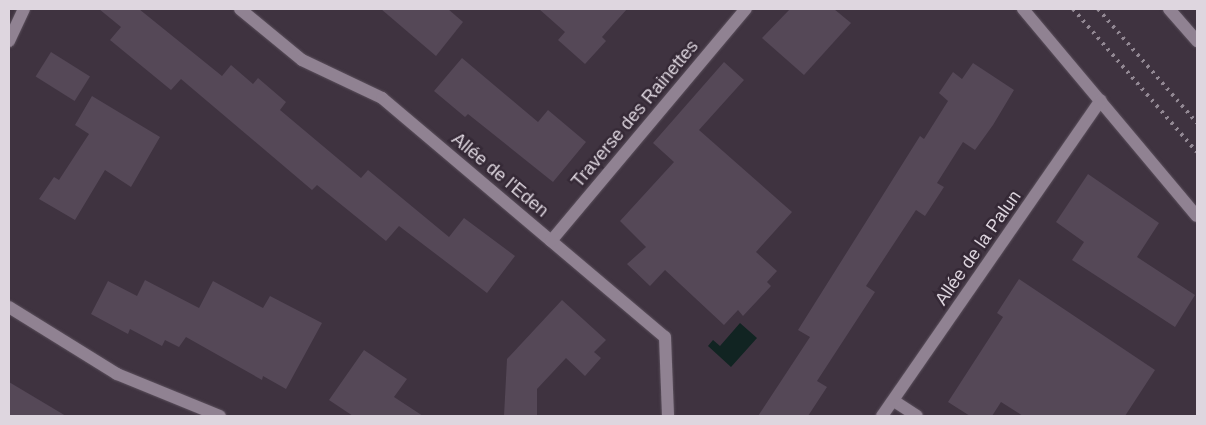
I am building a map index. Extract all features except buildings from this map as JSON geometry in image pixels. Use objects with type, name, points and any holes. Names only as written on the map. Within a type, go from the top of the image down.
[{"type":"street","points":[[9,41],[24,9]]},
{"type":"street","name":"Allée de l'Eden","points":[[240,9],[302,60],[382,98],[665,337],[668,416]]},
{"type":"street","name":"Traverse des Rainettes","points":[[551,241],[746,9]]},
{"type":"street","points":[[1023,9],[1197,216]]},
{"type":"street","points":[[1169,9],[1197,41]]},
{"type":"street","name":"Allée de la Palun","points":[[882,416],[1101,100]]},
{"type":"street","points":[[9,306],[117,374],[220,416]]},
{"type":"street","points":[[894,401],[917,416]]},
{"type":"shaded area","points":[[740,323],[757,338],[731,367],[708,346],[713,340],[720,346]]},
{"type":"railway","points":[[1073,9],[1197,152]]},
{"type":"railway","points":[[1098,9],[1197,123]]}]
